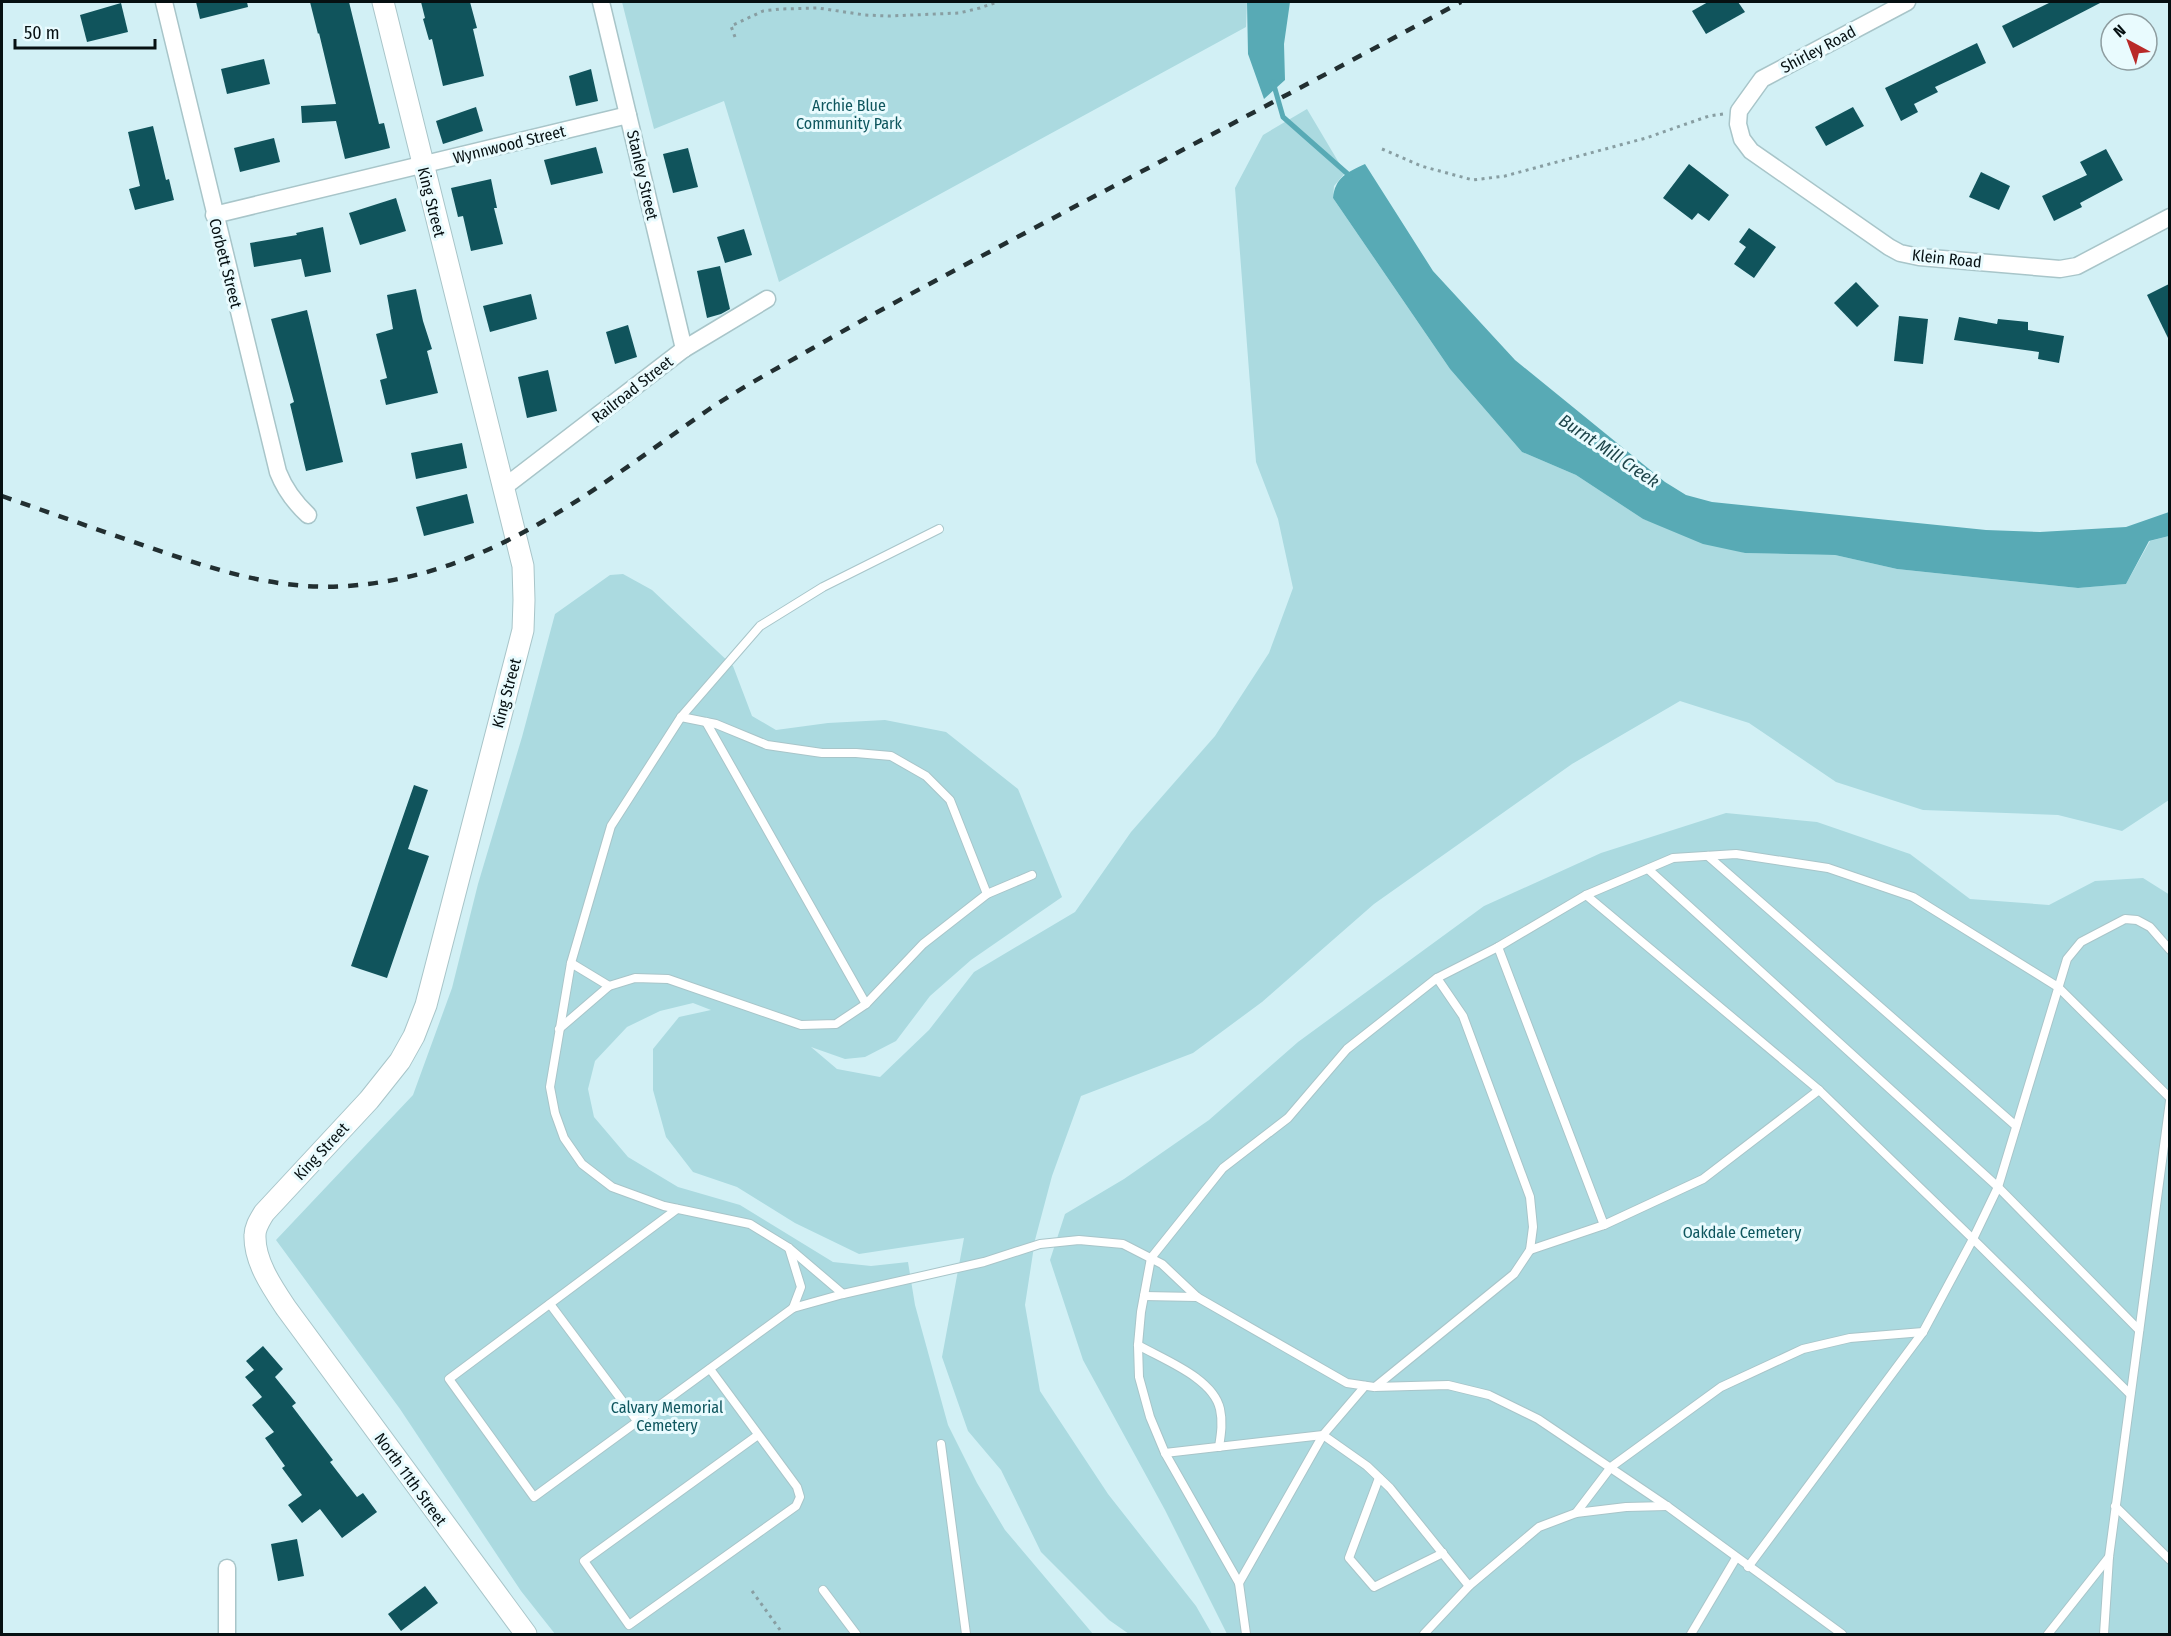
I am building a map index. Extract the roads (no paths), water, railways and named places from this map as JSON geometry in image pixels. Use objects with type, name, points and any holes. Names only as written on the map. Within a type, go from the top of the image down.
[{"type":"street","name":"Corbett Street","points":[[164,2],[278,472],[290,496],[308,515]]},
{"type":"street","name":"King Street","points":[[296,1323],[274,1291],[265,1272],[257,1251],[255,1235],[257,1227],[264,1213],[369,1100],[400,1061],[414,1036],[426,1005],[523,630],[523,566],[383,2]]},
{"type":"street","name":"Stanley Street","points":[[601,2],[684,349]]},
{"type":"street","name":"Shirley Road","points":[[1739,111],[1762,79],[1907,2]]},
{"type":"street","name":"Klein Road","points":[[1739,111],[1738,124],[1742,139],[1750,151],[1900,253],[1918,257],[2060,269],[2077,266],[2169,217]]},
{"type":"street","name":"Wynnwood Street","points":[[214,215],[628,115]]},
{"type":"street","name":"Railroad Street","points":[[502,488],[684,349],[767,298]]},
{"type":"street","name":"North 11th Street","points":[[296,1323],[525,1635]]},
{"type":"street","points":[[227,1568],[228,1635]]},
{"type":"lane","points":[[843,1294],[789,1248],[750,1224],[677,1209],[612,1187],[582,1164],[564,1138],[555,1113],[550,1087],[571,963],[611,826],[681,717],[760,626],[824,587],[939,529]]},
{"type":"lane","points":[[681,717],[716,724],[767,745],[822,753],[891,756],[926,776],[950,800],[987,894]]},
{"type":"lane","points":[[706,722],[866,1004]]},
{"type":"lane","points":[[1246,1635],[1239,1583],[1165,1453],[1150,1417],[1138,1377],[1138,1345],[1151,1258],[1223,1168],[1288,1118],[1347,1048],[1437,978],[1586,895],[1673,858],[1736,854],[1828,867],[1913,897],[2058,987],[2169,1099],[2115,1506],[2104,1635]]},
{"type":"lane","points":[[1708,856],[2016,1126]]},
{"type":"lane","points":[[1648,869],[1998,1186],[2139,1330]]},
{"type":"lane","points":[[558,1029],[609,986],[635,978],[668,978],[801,1025],[836,1024],[866,1004],[923,944],[987,894],[1032,875]]},
{"type":"lane","points":[[1586,895],[1819,1090],[2130,1394]]},
{"type":"lane","points":[[1748,1567],[1923,1332],[1973,1239],[1998,1186],[2067,959],[2081,942],[2125,919],[2137,920],[2150,927],[2169,950]]},
{"type":"lane","points":[[1498,946],[1604,1225]]},
{"type":"lane","points":[[571,963],[609,986]]},
{"type":"lane","points":[[1239,1583],[1323,1434],[1369,1387],[1514,1275],[1530,1250],[1533,1227],[1530,1197],[1463,1016],[1437,978]]},
{"type":"lane","points":[[1530,1250],[1604,1225],[1704,1179],[1819,1090]]},
{"type":"lane","points":[[677,1209],[449,1380],[534,1497],[794,1308],[843,1294],[984,1263],[1024,1248],[1079,1240],[1123,1244],[1162,1264],[1197,1297],[1347,1383],[1369,1387],[1448,1385],[1489,1395],[1538,1419],[1667,1506],[1842,1635]]},
{"type":"lane","points":[[789,1248],[801,1287],[794,1308]]},
{"type":"lane","points":[[1144,1296],[1197,1297]]},
{"type":"lane","points":[[550,1304],[638,1422]]},
{"type":"lane","points":[[1576,1513],[1611,1467],[1721,1387],[1803,1348],[1850,1338],[1923,1332]]},
{"type":"lane","points":[[1138,1345],[1204,1382],[1220,1407],[1222,1424],[1220,1447]]},
{"type":"lane","points":[[710,1369],[797,1487],[800,1497],[796,1506],[629,1624],[584,1561],[758,1435]]},
{"type":"lane","points":[[1165,1453],[1323,1434],[1367,1466],[1390,1488],[1469,1586]]},
{"type":"lane","points":[[941,1444],[966,1635]]},
{"type":"lane","points":[[1379,1478],[1349,1558],[1374,1587],[1443,1553]]},
{"type":"lane","points":[[1426,1634],[1469,1586],[1539,1527],[1576,1513],[1626,1507],[1667,1506]]},
{"type":"lane","points":[[2115,1506],[2169,1560]]},
{"type":"lane","points":[[2048,1635],[2109,1557]]},
{"type":"lane","points":[[1691,1635],[1736,1558]]},
{"type":"lane","points":[[823,1590],[856,1635]]},
{"type":"water","points":[[1247,2],[1290,2],[1284,44],[1285,80],[1264,99],[1248,54]]},
{"type":"water","points":[[1365,164],[1433,271],[1515,360],[1665,482],[1686,495],[1712,502],[1986,530],[2040,532],[2126,527],[2169,512],[2169,536],[2149,541],[2126,584],[2078,588],[1897,569],[1835,555],[1745,553],[1703,544],[1643,519],[1576,475],[1522,452],[1450,369],[1333,198],[1336,185],[1343,176]]},
{"type":"waterway","name":"Burnt Mill Creek","points":[[1273,82],[1283,117],[1350,176]]},
{"type":"railway","points":[[2,496],[197,563],[270,582],[321,587],[347,586],[399,579],[448,565],[494,547],[539,524],[582,498],[721,402],[845,330],[1461,2]]},
{"type":"park label","name":"Archie Blue Community Park","points":[[849,114]]},
{"type":"park label","name":"Oakdale Cemetery","points":[[1742,1232]]},
{"type":"park label","name":"Calvary Memorial Cemetery","points":[[667,1416]]}]
